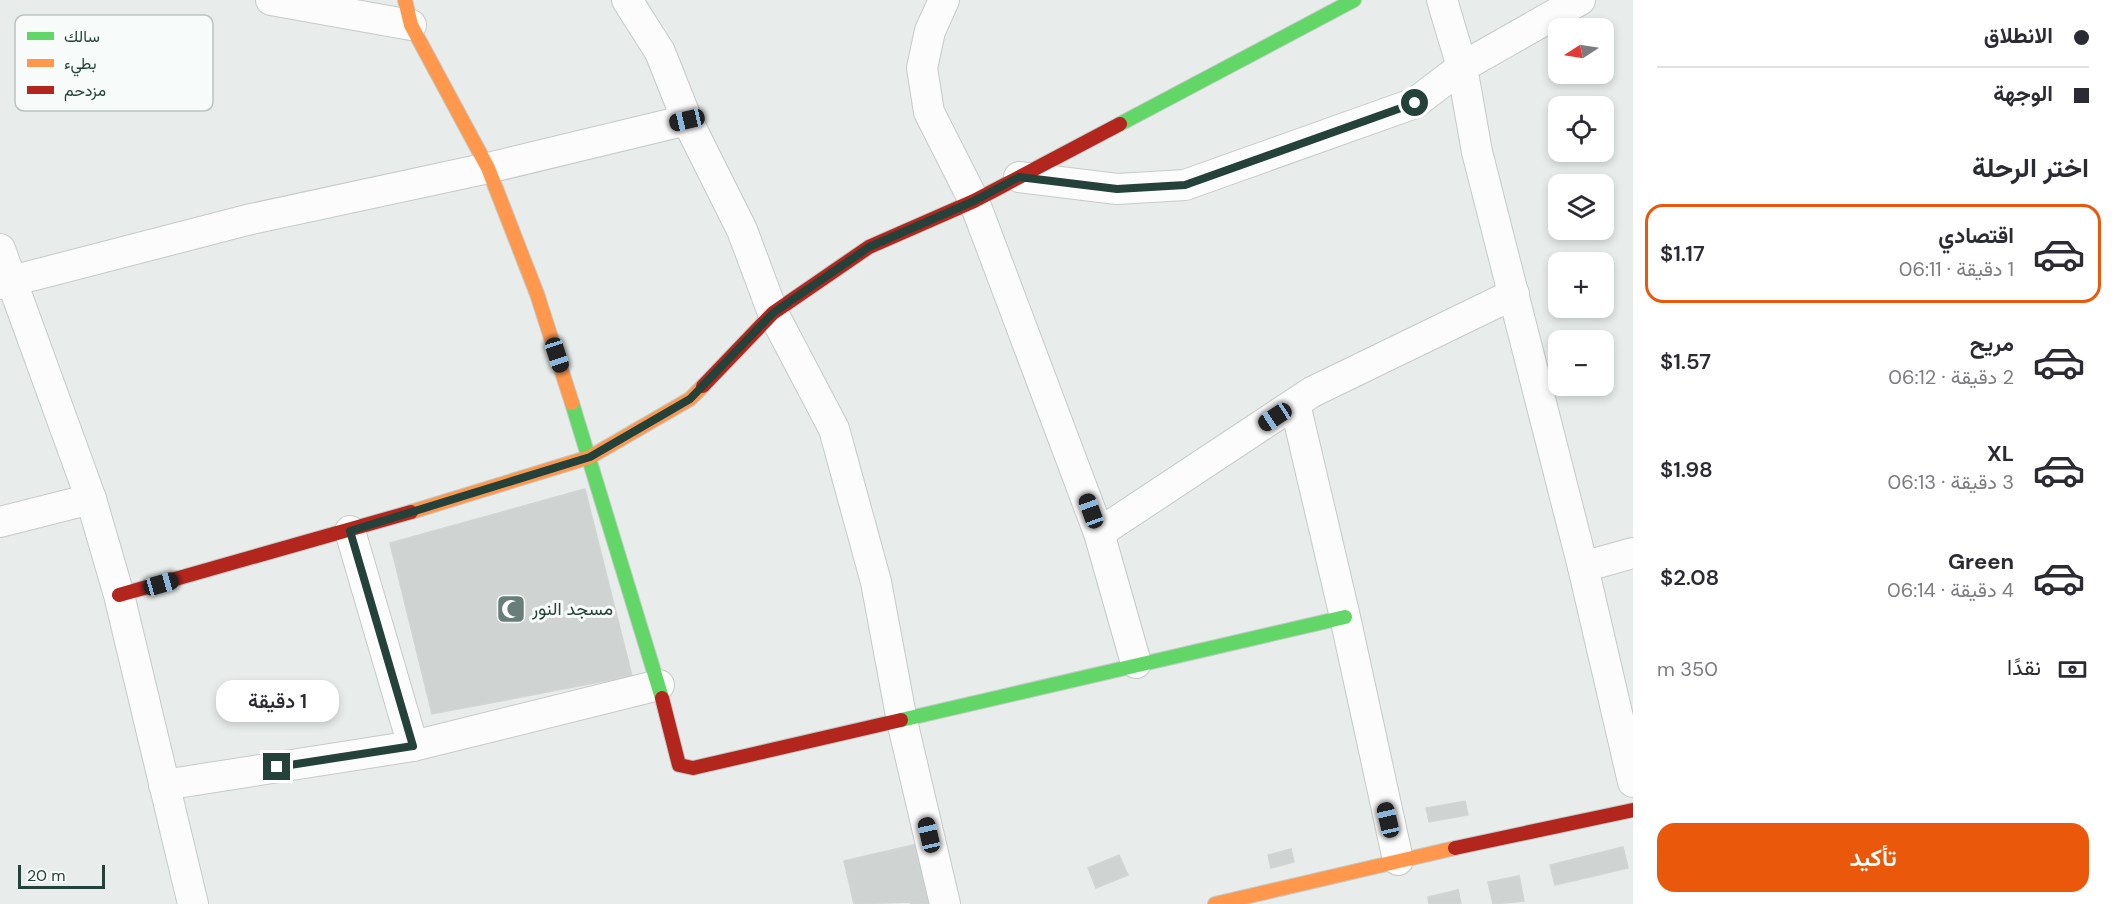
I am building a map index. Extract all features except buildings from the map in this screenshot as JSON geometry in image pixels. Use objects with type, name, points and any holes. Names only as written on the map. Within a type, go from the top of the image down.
[{"type":"street","points":[[271,0],[408,13],[488,168],[537,294],[590,457],[659,685],[679,765],[693,768],[902,721],[1136,663],[1345,617]]},
{"type":"street","points":[[627,0],[660,52],[687,120],[742,230],[773,313],[834,429],[876,582],[902,721],[945,904]]},
{"type":"street","points":[[944,0],[930,31],[922,68],[929,112],[974,201],[1099,533],[1136,663]]},
{"type":"street","points":[[118,596],[350,531],[590,457],[690,399],[773,313],[869,247],[974,201],[1354,0]]},
{"type":"street","points":[[1442,0],[1462,67],[1477,152],[1583,567],[1633,782]]},
{"type":"street","points":[[1019,177],[1117,189],[1185,185],[1415,103],[1462,67],[1580,0]]},
{"type":"street","points":[[5,283],[247,220],[488,168],[687,120]]},
{"type":"street","points":[[0,249],[5,283],[91,499],[118,596],[193,904]]},
{"type":"street","points":[[1099,533],[1312,392],[1514,294]]},
{"type":"street","points":[[1295,404],[1345,617],[1398,860]]},
{"type":"street","points":[[0,522],[91,499]]},
{"type":"street","points":[[350,531],[413,746]]},
{"type":"street","points":[[1583,567],[1633,553]]},
{"type":"street","points":[[164,786],[413,746],[659,685]]},
{"type":"street","points":[[1215,904],[1398,860],[1633,810]]},
{"type":"traffic: fast","points":[[1120,124],[1354,0]]},
{"type":"traffic: fast","points":[[572,403],[662,698]]},
{"type":"traffic: fast","points":[[901,720],[1345,617]]},
{"type":"traffic: slow","points":[[405,0],[411,25],[488,168],[537,294],[572,403]]},
{"type":"traffic: slow","points":[[411,512],[590,457],[690,399],[703,386]]},
{"type":"traffic: slow","points":[[1215,904],[1455,848]]},
{"type":"traffic: jam","points":[[703,386],[773,313],[869,247],[974,201],[1120,124]]},
{"type":"traffic: jam","points":[[119,595],[411,512]]},
{"type":"traffic: jam","points":[[662,698],[679,765],[693,768],[901,720]]},
{"type":"traffic: jam","points":[[1455,848],[1633,810]]},
{"type":"place","name":"مسجد النور","points":[[511,609]]},
{"type":"route","points":[[277,767],[413,746],[350,531],[590,457],[690,399],[773,313],[869,247],[974,201],[1019,177],[1117,189],[1185,185],[1415,103]]}]
